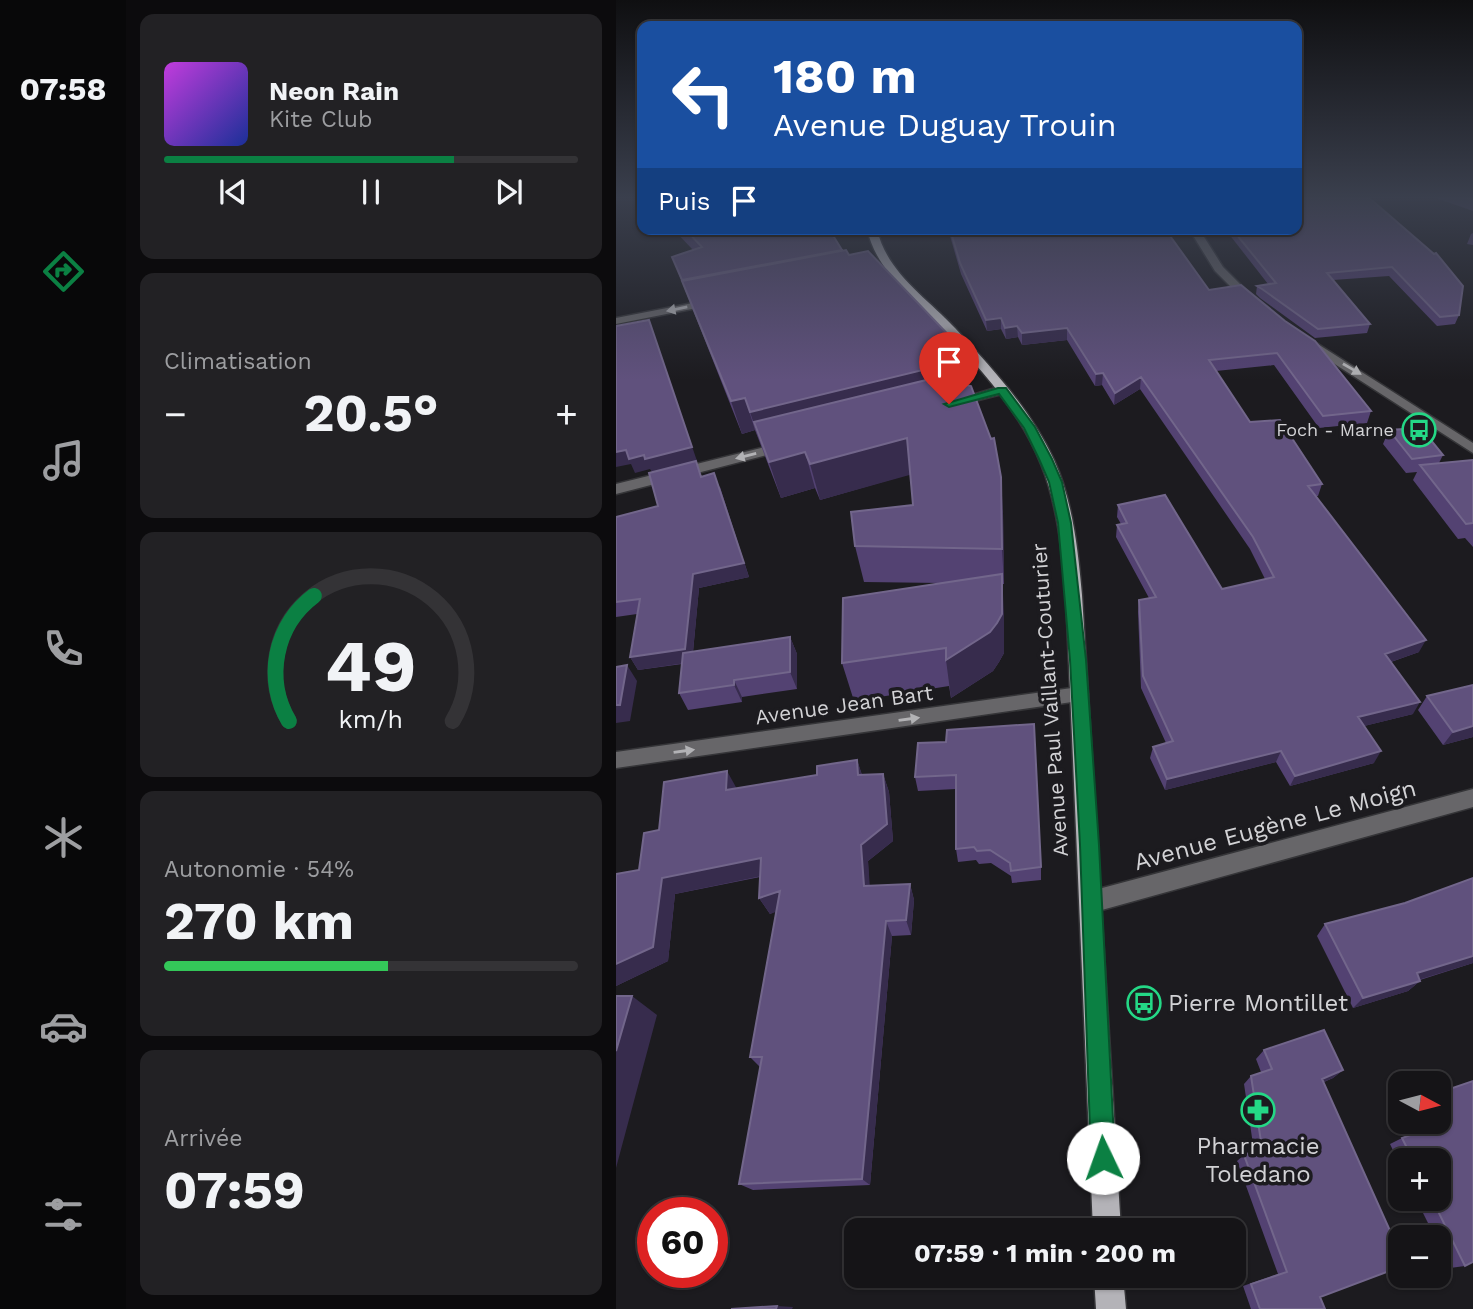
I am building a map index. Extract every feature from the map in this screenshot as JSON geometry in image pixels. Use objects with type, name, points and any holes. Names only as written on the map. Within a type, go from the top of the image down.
[{"type":"main road","name":"Avenue Paul Vaillant-Couturier","points":[[880,257],[883,268],[950,329],[1002,390],[1029,427],[1055,482],[1065,523],[1078,660],[1106,1218]]},
{"type":"main road","points":[[1110,1288],[1111,1309]]},
{"type":"street","points":[[1209,257],[1226,279],[1261,310]]},
{"type":"street","points":[[616,321],[726,299]]},
{"type":"street","points":[[1292,332],[1380,385],[1473,449]]},
{"type":"street","points":[[935,407],[1002,390]]},
{"type":"street","points":[[616,489],[802,442]]},
{"type":"street","name":"Avenue Jean Bart","points":[[616,760],[1079,694]]},
{"type":"street","name":"Avenue Eugène Le Moign","points":[[1091,902],[1473,798]]},
{"type":"building","points":[[672,257],[804,257],[682,280]]},
{"type":"building","points":[[809,257],[874,257],[961,348],[956,362],[750,412],[745,398],[731,401],[682,281]]},
{"type":"building","points":[[958,257],[1185,257],[1209,290],[1241,285],[1285,321],[1315,341],[1371,411],[1323,416],[1277,353],[1209,360],[1250,422],[1280,420],[1322,484],[1308,486],[1426,640],[1385,654],[1420,702],[1358,717],[1381,751],[1295,776],[1281,751],[1167,779],[1153,747],[1173,741],[1143,676],[1139,600],[1156,597],[1117,525],[1127,523],[1118,505],[1165,495],[1222,589],[1274,577],[1253,537],[1141,377],[1115,393],[1103,373],[1096,374],[1067,328],[1022,333],[1017,326],[1005,328],[1001,318],[986,320]]},
{"type":"building","points":[[1255,257],[1439,257],[1463,286],[1459,315],[1440,317],[1392,267],[1327,273],[1370,324],[1318,329],[1257,286],[1276,283]]},
{"type":"building","points":[[649,320],[692,447],[645,459],[644,455],[629,459],[626,450],[616,452],[616,326]]},
{"type":"building","points":[[951,374],[948,381],[971,386],[991,439],[994,438],[1001,477],[1002,549],[855,546],[851,512],[913,505],[907,438],[810,464],[805,452],[769,462],[754,422]]},
{"type":"building","points":[[1421,428],[1443,455],[1412,459],[1389,430]]},
{"type":"building","points":[[1473,460],[1473,523],[1466,524],[1420,465]]},
{"type":"building","points":[[696,461],[701,477],[714,473],[744,563],[693,574],[685,649],[630,657],[640,599],[616,602],[616,517],[658,506],[649,473]]},
{"type":"building","points":[[1002,574],[1002,614],[997,623],[990,632],[946,660],[946,648],[842,663],[843,598]]},
{"type":"building","points":[[790,637],[790,672],[734,680],[734,685],[679,693],[683,653]]},
{"type":"building","points":[[627,665],[620,705],[616,705],[616,667]]},
{"type":"building","points":[[1473,685],[1473,726],[1453,732],[1427,696]]},
{"type":"building","points":[[1034,724],[1041,867],[1011,871],[1010,863],[990,850],[977,851],[974,847],[956,849],[956,775],[915,777],[918,743],[946,742],[947,730]]},
{"type":"building","points":[[857,760],[858,775],[883,774],[887,824],[861,845],[864,886],[910,884],[906,920],[886,921],[862,1179],[739,1184],[762,1057],[750,1057],[780,891],[759,898],[761,858],[662,878],[653,947],[616,964],[616,874],[639,870],[644,833],[659,830],[664,782],[727,771],[726,790],[817,775],[817,766]]},
{"type":"building","points":[[1473,878],[1473,956],[1417,973],[1420,981],[1363,998],[1325,924],[1405,903]]},
{"type":"building","points":[[616,996],[632,996],[616,1051]]},
{"type":"building","points":[[1324,1030],[1343,1070],[1322,1079],[1388,1226],[1388,1272],[1320,1297],[1325,1309],[1260,1309],[1251,1284],[1287,1272],[1244,1155],[1262,1148],[1251,1076],[1272,1069],[1264,1050]]},
{"type":"building","points":[[1473,1081],[1473,1262],[1465,1266],[1451,1238],[1451,1225],[1445,1225],[1438,1211],[1451,1211],[1451,1148],[1407,1148],[1402,1138],[1413,1134],[1451,1134],[1451,1089]]},
{"type":"building","points":[[777,1306],[776,1309],[731,1309]]},
{"type":"place","name":"Foch - Marne","points":[[1419,430]]},
{"type":"place","name":"Pierre Montillet","points":[[1144,1003]]},
{"type":"place","name":"Pharmacie Toledano","points":[[1258,1110]]},
{"type":"route","points":[[949,404],[1002,390],[1029,427],[1046,459],[1065,523],[1074,607],[1090,845],[1103,1158]]}]
